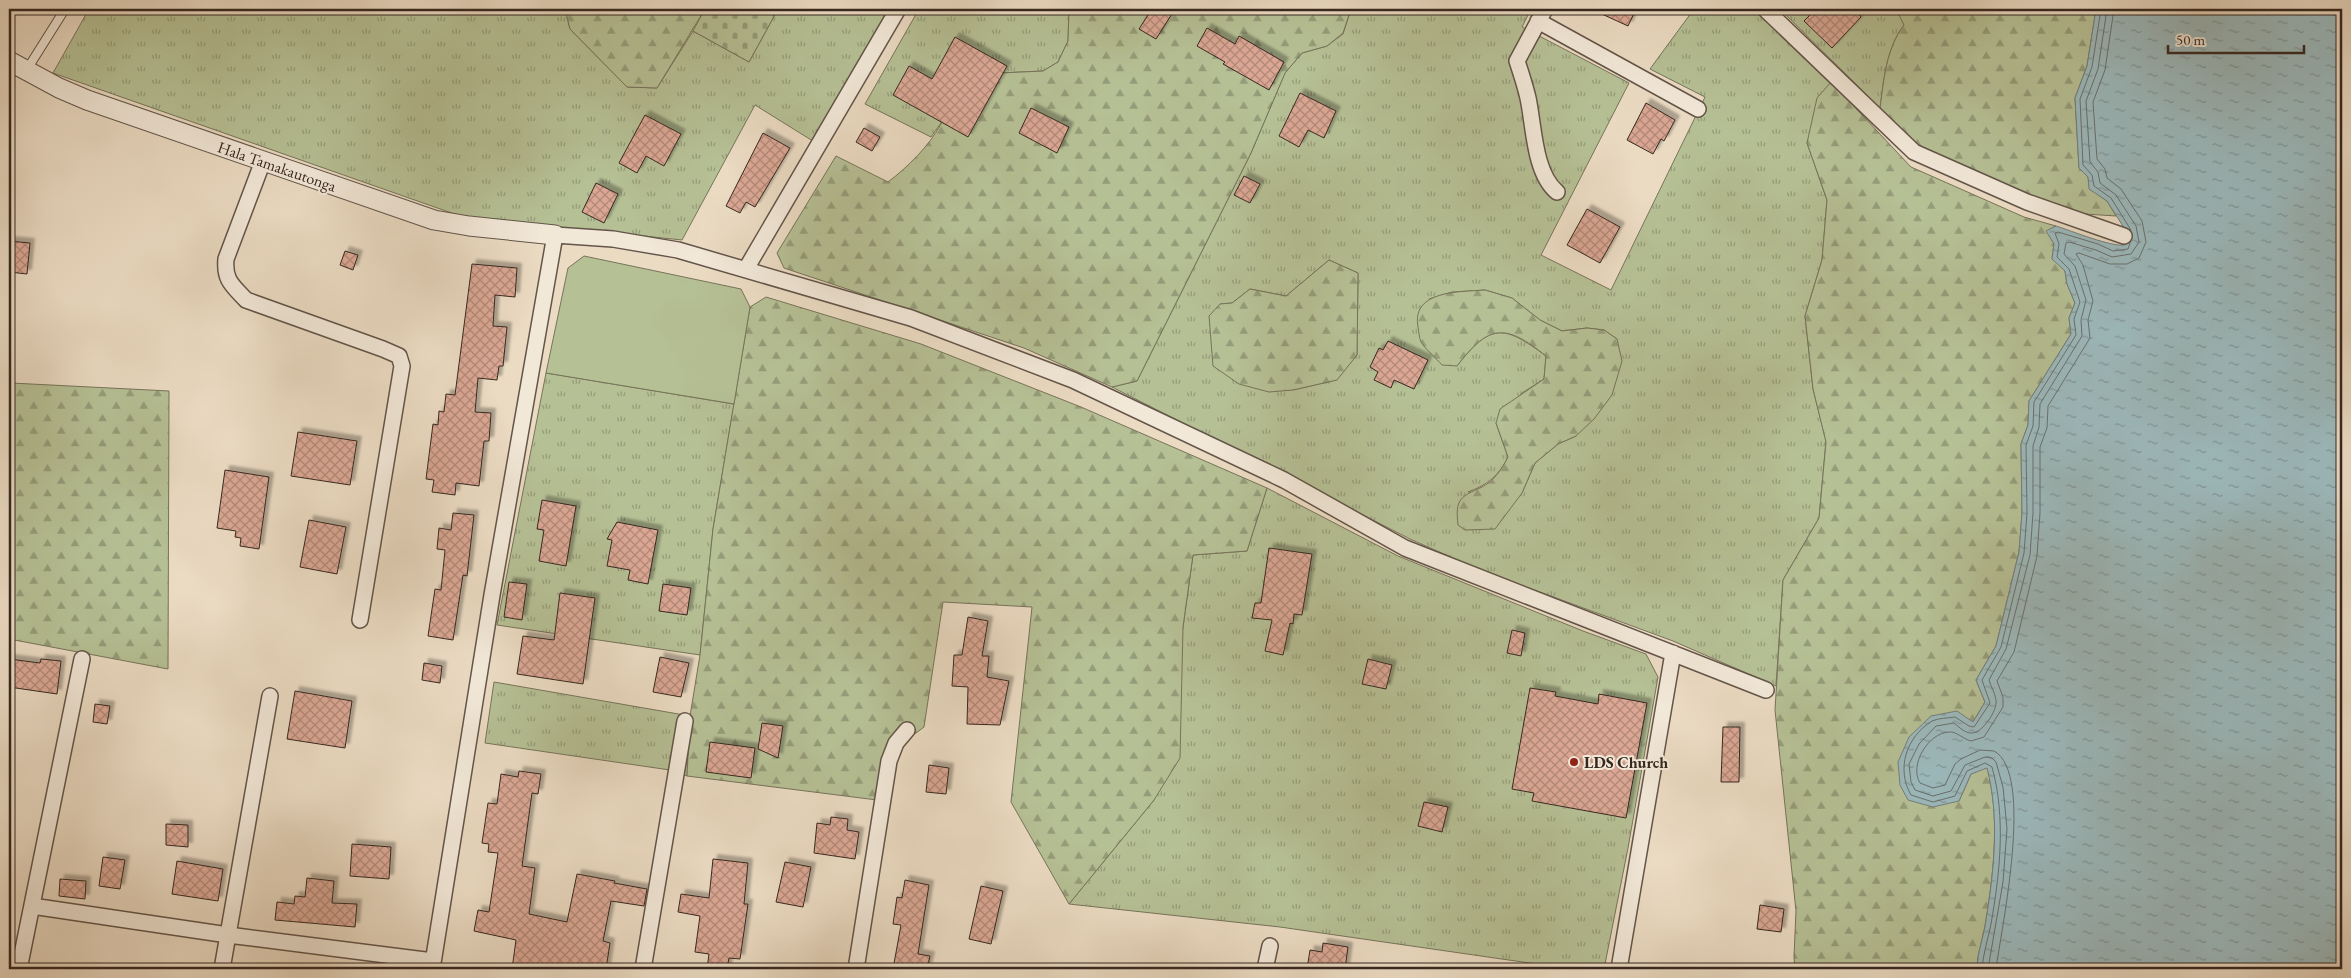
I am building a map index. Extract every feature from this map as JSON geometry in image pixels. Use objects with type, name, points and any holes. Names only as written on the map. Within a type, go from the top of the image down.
[{"type":"street","points":[[746,269],[898,9]]},
{"type":"street","points":[[1766,9],[1914,152],[2027,202],[2124,236]]},
{"type":"street","points":[[1557,192],[1549,186],[1536,149],[1528,97],[1517,61],[1541,15],[1698,109]]},
{"type":"street","name":"Hala Tamakautonga","points":[[9,61],[86,100],[434,220],[469,226],[555,235]]},
{"type":"street","points":[[263,161],[226,259],[224,273],[231,285],[246,300],[399,356],[402,366],[360,620]]},
{"type":"street","points":[[32,906],[432,965],[492,595],[555,235],[613,239],[678,250],[912,318],[1073,380],[1284,480],[1405,548],[1766,690]]},
{"type":"street","points":[[1619,969],[1673,654]]},
{"type":"street","points":[[19,969],[82,659]]},
{"type":"street","points":[[222,969],[270,696]]},
{"type":"street","points":[[643,969],[684,721]]},
{"type":"street","points":[[856,969],[889,761],[896,743],[907,730]]},
{"type":"street","points":[[1266,969],[1270,946]]},
{"type":"lane","points":[[26,71],[65,9]]},
{"type":"green space","points":[[89,9],[565,9],[570,29],[627,87],[657,88],[693,31],[749,62],[778,9],[893,9],[816,143],[755,105],[682,240],[567,228],[483,224],[53,73]]},
{"type":"green space","points":[[565,9],[705,9],[657,88],[627,87],[570,29]]},
{"type":"green space","points":[[705,9],[778,9],[749,62],[693,31]]},
{"type":"green space","points":[[919,9],[1069,9],[1068,41],[1058,62],[1043,71],[1000,73],[950,93],[941,123],[931,137],[865,104]]},
{"type":"green space","points":[[1069,9],[1351,9],[1343,33],[1327,46],[1302,53],[1285,73],[1251,153],[1137,381],[1112,387],[1024,348],[784,268],[777,253],[836,156],[888,182],[918,156],[936,132],[941,124],[950,93],[1000,73],[1043,71],[1058,62],[1068,41]]},
{"type":"green space","points":[[1351,9],[1531,9],[1522,27],[1629,83],[1541,255],[1611,290],[1705,97],[1650,69],[1694,9],[1752,9],[1770,22],[1831,82],[1807,143],[1827,200],[1822,260],[1805,316],[1813,389],[1826,441],[1819,518],[1783,580],[1776,686],[1673,641],[1480,570],[1410,539],[1112,387],[1137,381],[1251,153],[1285,73],[1302,53],[1327,46],[1343,34]],"holes":[[[1329,260],[1358,273],[1357,355],[1336,380],[1293,390],[1220,304],[1232,303],[1250,289],[1286,296]],[[1485,290],[1512,298],[1540,320],[1562,331],[1587,328],[1604,330],[1617,339],[1576,436],[1558,444],[1535,463],[1522,493],[1468,492],[1492,479],[1501,470],[1508,457],[1496,423],[1522,393],[1544,379],[1546,356],[1519,338],[1498,333],[1489,335],[1479,342],[1457,366],[1429,299],[1452,292]]]},
{"type":"green space","points":[[1780,9],[1887,9],[1900,15],[1904,25],[1893,44],[1890,54],[1880,108]]},
{"type":"green space","points":[[1887,9],[2096,9],[2087,66],[2075,98],[2079,168],[2088,177],[2090,189],[2107,201],[2116,216],[2069,213],[1916,148],[1880,108],[1890,54],[1893,44],[1904,25],[1899,15]]},
{"type":"green space","points":[[1831,82],[1911,167],[2024,217],[2056,226],[2047,231],[2054,244],[2052,258],[2065,271],[2067,284],[2075,303],[2069,318],[2071,334],[2029,401],[2028,425],[2021,444],[2022,513],[2019,552],[1996,646],[1976,680],[1985,702],[1973,722],[1959,801],[1971,774],[1987,767],[1995,824],[1991,882],[1977,969],[1795,969],[1796,911],[1775,710],[1783,580],[1819,518],[1826,442],[1813,389],[1805,316],[1822,260],[1827,200],[1807,143],[1817,98]]},
{"type":"green space","points":[[584,256],[741,289],[750,307],[734,404],[546,373],[568,268]]},
{"type":"green space","points":[[1329,260],[1358,273],[1357,355],[1337,380],[1293,390],[1269,392],[1239,384],[1213,366],[1209,316],[1220,304],[1232,303],[1250,289],[1286,296]]},
{"type":"green space","points":[[1485,290],[1512,298],[1540,320],[1562,331],[1587,328],[1604,330],[1617,339],[1622,361],[1612,395],[1594,419],[1576,436],[1558,444],[1535,463],[1522,493],[1495,529],[1465,530],[1458,525],[1458,504],[1464,497],[1494,478],[1508,457],[1496,423],[1500,409],[1544,379],[1546,356],[1519,338],[1498,333],[1488,336],[1479,342],[1457,366],[1442,365],[1428,351],[1421,342],[1418,327],[1418,315],[1422,306],[1440,295]]},
{"type":"green space","points":[[766,297],[921,344],[1081,407],[1267,488],[1247,551],[1193,555],[1183,627],[1180,758],[1154,800],[1069,904],[1011,802],[1032,607],[943,602],[924,727],[900,745],[877,800],[687,776],[690,716],[700,655],[713,529],[750,307]]},
{"type":"green space","points":[[546,373],[734,404],[713,529],[700,655],[497,625]]},
{"type":"green space","points":[[11,383],[169,391],[168,669],[9,639],[9,399]]},
{"type":"green space","points":[[1267,488],[1398,556],[1583,631],[1646,654],[1658,677],[1628,848],[1604,969],[1571,969],[1280,927],[1069,904],[1154,800],[1193,555],[1247,551]]},
{"type":"green space","points":[[494,682],[690,716],[687,776],[670,770],[485,743]]},
{"type":"water","points":[[2096,9],[2342,9],[2342,969],[1977,969],[1989,901],[1995,825],[1987,768],[1971,774],[1959,801],[1933,807],[1908,800],[1900,785],[1898,762],[1909,737],[1931,716],[1957,711],[1973,722],[1985,702],[1976,680],[1996,646],[2019,552],[2022,513],[2021,444],[2028,425],[2029,401],[2071,334],[2069,318],[2075,303],[2067,284],[2065,271],[2052,259],[2054,244],[2046,231],[2056,226],[2119,245],[2125,245],[2128,239],[2126,231],[2107,201],[2089,189],[2088,177],[2079,168],[2075,98],[2087,66]]},
{"type":"building","points":[[1152,9],[1175,9],[1156,39],[1139,29]]},
{"type":"building","points":[[1591,9],[1636,9],[1628,26]]},
{"type":"building","points":[[1816,9],[1853,9],[1861,17],[1832,48],[1804,21]]},
{"type":"building","points":[[1207,28],[1235,44],[1239,36],[1284,62],[1269,90],[1223,64],[1225,62],[1197,46]]},
{"type":"building","points":[[955,37],[1007,66],[968,137],[893,95],[909,66],[932,79]]},
{"type":"building","points":[[1300,93],[1336,111],[1324,138],[1308,130],[1299,147],[1279,136]]},
{"type":"building","points":[[1646,103],[1675,120],[1664,141],[1661,139],[1653,154],[1627,140]]},
{"type":"building","points":[[1031,108],[1069,127],[1057,153],[1019,133]]},
{"type":"building","points":[[645,115],[681,134],[664,166],[646,156],[637,173],[619,163]]},
{"type":"building","points":[[864,128],[880,137],[872,151],[856,142]]},
{"type":"building","points":[[763,133],[790,148],[755,207],[746,202],[740,213],[726,206]]},
{"type":"building","points":[[1244,176],[1260,184],[1250,203],[1234,195]]},
{"type":"building","points":[[596,183],[618,194],[604,223],[582,212]]},
{"type":"building","points":[[1587,209],[1620,227],[1600,263],[1567,245]]},
{"type":"building","points":[[9,241],[30,243],[27,274],[9,272]]},
{"type":"building","points":[[345,251],[358,255],[353,270],[340,265]]},
{"type":"building","points":[[472,264],[517,268],[515,297],[495,295],[493,326],[507,327],[503,366],[499,366],[497,380],[478,378],[475,412],[491,413],[489,441],[484,441],[479,486],[456,483],[455,495],[432,492],[434,480],[426,479],[433,424],[438,425],[439,411],[444,412],[446,394],[455,395]]},
{"type":"building","points":[[1388,341],[1428,360],[1414,389],[1394,380],[1391,388],[1374,380],[1378,372],[1370,367],[1379,348],[1383,350]]},
{"type":"building","points":[[298,432],[357,441],[350,485],[291,476]]},
{"type":"building","points":[[225,470],[269,477],[259,549],[240,546],[241,538],[235,537],[236,531],[217,528]]},
{"type":"building","points":[[542,500],[576,506],[566,566],[539,561],[544,530],[537,529]]},
{"type":"building","points":[[453,513],[474,515],[467,576],[463,575],[453,640],[428,636],[435,589],[441,590],[445,550],[437,549],[439,528],[451,530]]},
{"type":"building","points":[[309,520],[346,527],[337,574],[300,567]]},
{"type":"building","points":[[617,522],[658,530],[648,584],[628,580],[630,570],[607,566],[612,540],[607,539]]},
{"type":"building","points":[[1269,548],[1312,554],[1302,615],[1294,614],[1293,624],[1290,623],[1283,655],[1265,651],[1272,620],[1252,618],[1255,603],[1261,603]]},
{"type":"building","points":[[509,582],[527,584],[522,620],[504,617]]},
{"type":"building","points":[[663,584],[691,588],[687,615],[659,611]]},
{"type":"building","points":[[560,593],[595,598],[583,684],[517,674],[523,636],[554,640]]},
{"type":"building","points":[[968,617],[988,621],[982,656],[989,656],[987,677],[1009,681],[1000,725],[967,724],[968,687],[952,686],[954,655],[962,655]]},
{"type":"building","points":[[1512,630],[1525,633],[1521,656],[1507,653]]},
{"type":"building","points":[[660,657],[689,663],[681,697],[653,692]]},
{"type":"building","points":[[9,659],[40,663],[41,659],[61,661],[57,694],[9,687]]},
{"type":"building","points":[[1368,659],[1392,665],[1386,689],[1362,684]]},
{"type":"building","points":[[424,663],[442,666],[440,683],[422,680]]},
{"type":"building","points":[[1530,688],[1556,692],[1555,696],[1598,704],[1599,694],[1647,703],[1626,818],[1532,801],[1534,793],[1512,789]]},
{"type":"building","points":[[295,691],[352,701],[345,748],[287,739]]},
{"type":"building","points":[[95,704],[110,706],[107,724],[93,722]]},
{"type":"building","points":[[762,723],[783,726],[778,758],[758,749]]},
{"type":"building","points":[[1723,727],[1740,727],[1739,782],[1721,782]]},
{"type":"building","points":[[710,742],[755,748],[751,778],[706,772]]},
{"type":"building","points":[[929,765],[949,768],[946,794],[926,792]]},
{"type":"building","points":[[519,771],[541,774],[538,794],[532,793],[522,866],[535,868],[529,914],[567,922],[577,874],[647,889],[644,906],[611,901],[603,941],[610,943],[606,969],[512,969],[516,940],[474,931],[478,910],[489,912],[498,853],[488,852],[489,844],[482,843],[488,803],[497,804],[501,774],[518,777]]},
{"type":"building","points":[[1424,802],[1448,807],[1442,832],[1418,826]]},
{"type":"building","points":[[831,817],[848,819],[847,830],[859,832],[855,859],[814,853],[817,823],[830,825]]},
{"type":"building","points":[[166,824],[188,825],[188,847],[166,845]]},
{"type":"building","points":[[352,844],[391,847],[389,879],[350,876]]},
{"type":"building","points":[[103,857],[125,860],[120,889],[99,886]]},
{"type":"building","points":[[713,859],[748,863],[744,904],[748,904],[740,959],[729,958],[727,969],[707,969],[709,954],[695,952],[700,916],[678,912],[681,894],[709,898]]},
{"type":"building","points":[[177,861],[223,869],[218,901],[172,894]]},
{"type":"building","points":[[785,862],[811,867],[803,907],[776,902]]},
{"type":"building","points":[[307,878],[334,881],[332,903],[357,904],[355,927],[275,920],[277,902],[294,904],[295,896],[305,897]]},
{"type":"building","points":[[60,879],[86,881],[85,899],[59,896]]},
{"type":"building","points":[[905,880],[929,885],[918,954],[930,956],[927,969],[893,969],[901,925],[893,924],[897,897],[902,898]]},
{"type":"building","points":[[981,886],[1003,891],[991,944],[969,939]]},
{"type":"building","points":[[1760,905],[1784,909],[1781,932],[1757,929]]},
{"type":"building","points":[[1323,943],[1348,947],[1345,969],[1307,969],[1310,950],[1322,952]]},
{"type":"place","name":"LDS Church","points":[[1574,762]]}]
